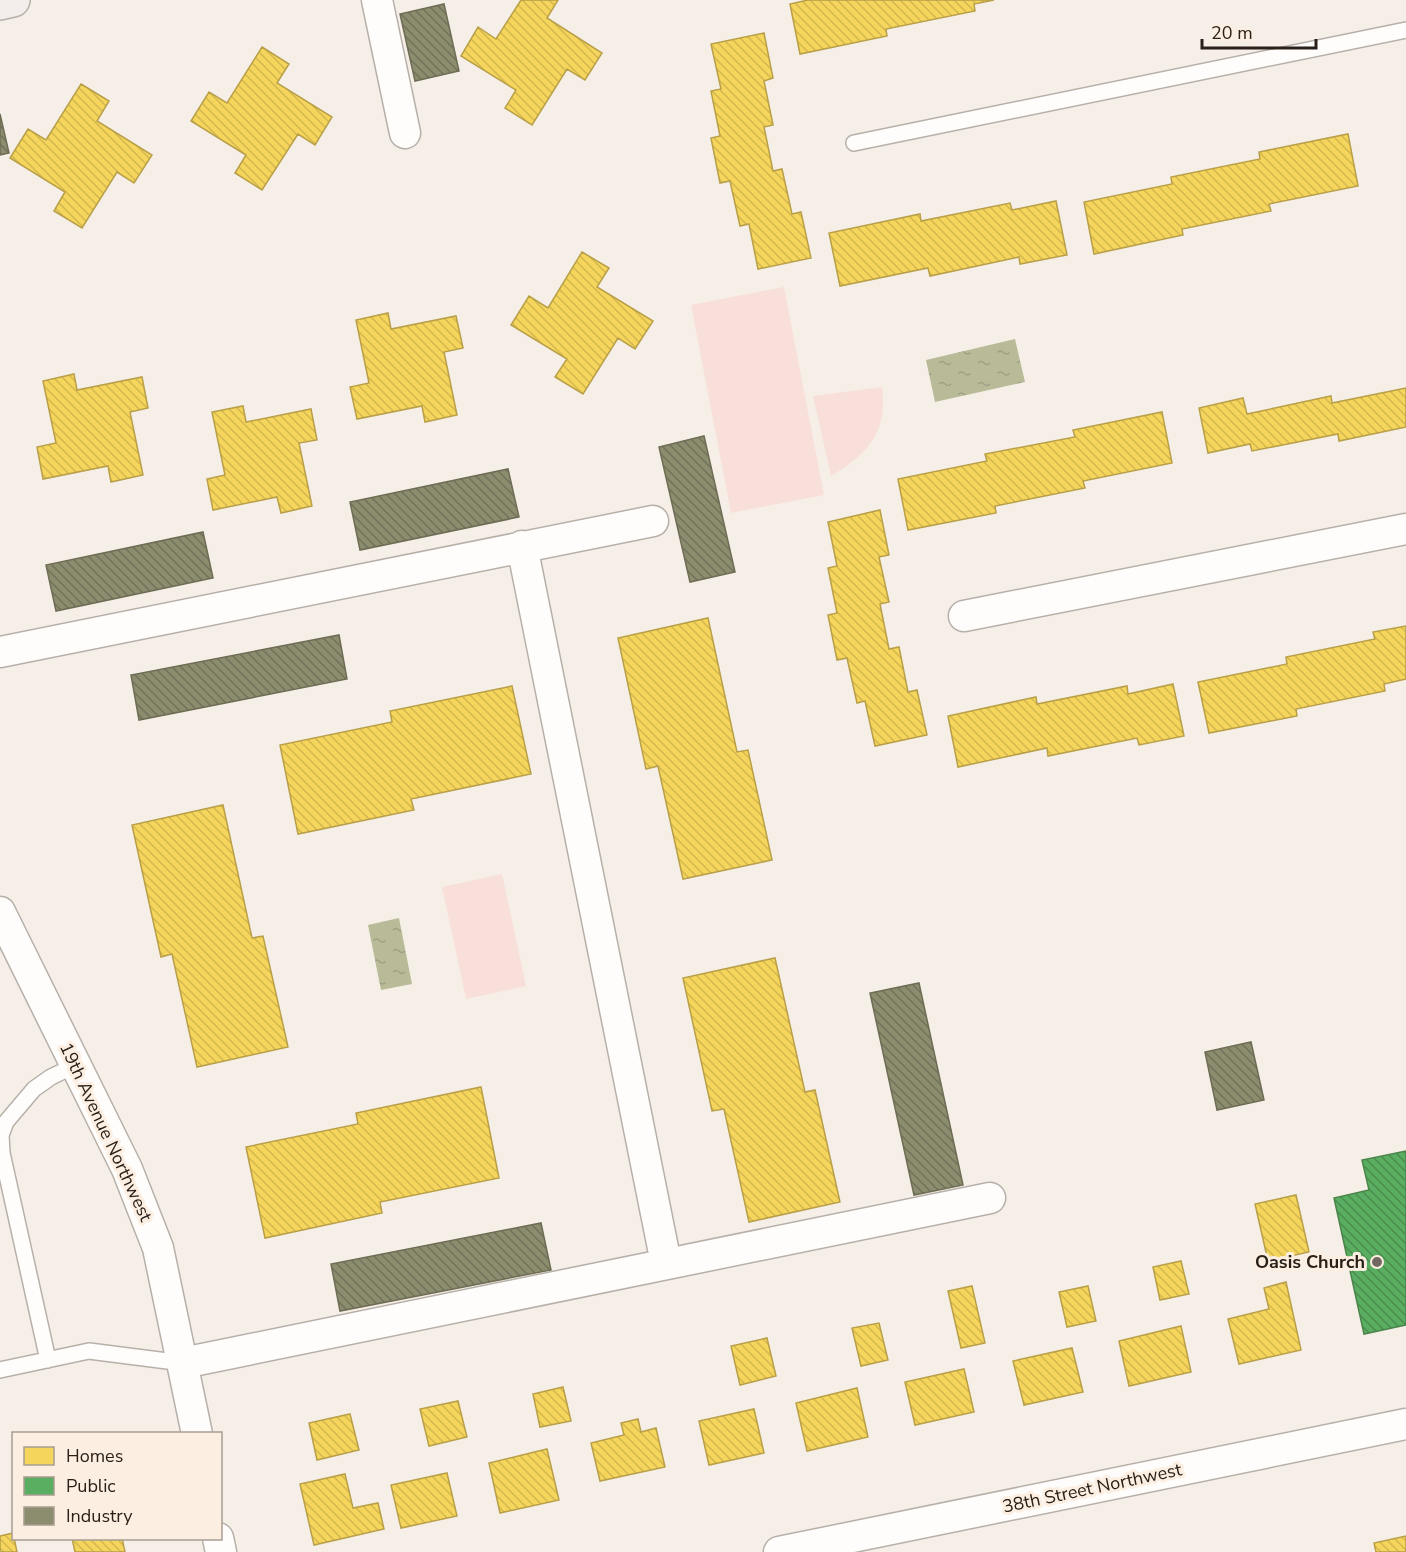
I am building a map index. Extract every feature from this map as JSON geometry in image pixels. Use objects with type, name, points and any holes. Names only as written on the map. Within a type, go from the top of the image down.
[{"type":"main road","points":[[0,3],[13,0]]},
{"type":"street","points":[[377,0],[405,133]]},
{"type":"street","points":[[0,652],[652,520]]},
{"type":"street","points":[[964,616],[1406,529]]},
{"type":"street","points":[[522,546],[666,1263]]},
{"type":"street","name":"19th Avenue Northwest","points":[[0,912],[127,1169],[154,1238],[197,1432]]},
{"type":"street","points":[[183,1363],[990,1198]]},
{"type":"street","name":"38th Street Northwest","points":[[779,1552],[1406,1424]]},
{"type":"lane","points":[[854,143],[1406,30]]},
{"type":"lane","points":[[48,1360],[2,1153],[1,1135],[6,1122],[34,1089],[51,1077],[76,1065]]},
{"type":"lane","points":[[0,1370],[89,1352],[183,1363]]},
{"type":"shaded area","points":[[784,287],[824,495],[731,513],[691,305]]},
{"type":"shaded area","points":[[882,387],[882,417],[873,440],[855,459],[831,476],[813,396]]},
{"type":"shaded area","points":[[502,874],[526,986],[466,999],[442,887]]},
{"type":"water","points":[[1015,339],[1025,382],[935,402],[926,360]]},
{"type":"water","points":[[399,918],[412,984],[381,990],[368,925]]},
{"type":"building: Homes","points":[[521,0],[558,0],[547,18],[602,53],[585,80],[567,69],[532,125],[505,108],[516,90],[461,56],[478,27],[496,39]]},
{"type":"building: Homes","points":[[808,0],[994,0],[974,4],[975,11],[886,29],[887,36],[800,54],[790,4]]},
{"type":"building: Homes","points":[[764,33],[773,78],[764,81],[773,125],[764,127],[773,171],[782,169],[792,214],[801,212],[811,258],[758,269],[749,224],[740,226],[730,181],[720,183],[711,138],[720,136],[711,91],[721,89],[711,44]]},
{"type":"building: Homes","points":[[262,47],[289,64],[277,83],[332,117],[315,145],[298,134],[262,190],[235,173],[246,155],[191,121],[209,92],[227,103]]},
{"type":"building: Homes","points":[[81,84],[109,101],[97,121],[152,155],[134,183],[117,172],[82,228],[54,211],[65,192],[10,158],[28,129],[46,140]]},
{"type":"building: Homes","points":[[1348,134],[1358,186],[1269,204],[1271,211],[1182,229],[1183,235],[1094,254],[1084,202],[1172,184],[1171,177],[1260,159],[1259,152]]},
{"type":"building: Homes","points":[[1056,201],[1067,255],[1020,264],[1019,257],[930,276],[928,268],[840,286],[829,233],[920,214],[921,221],[1010,203],[1012,210]]},
{"type":"building: Homes","points":[[582,252],[609,268],[597,287],[653,321],[635,349],[618,338],[583,394],[555,377],[567,359],[511,325],[529,296],[548,308]]},
{"type":"building: Homes","points":[[388,313],[391,329],[456,316],[463,348],[444,352],[457,415],[425,422],[422,406],[357,419],[350,387],[369,383],[356,320]]},
{"type":"building: Homes","points":[[74,374],[77,390],[142,377],[148,408],[130,412],[143,475],[111,482],[108,466],[43,479],[37,447],[56,443],[43,381]]},
{"type":"building: Homes","points":[[1406,388],[1406,427],[1339,441],[1338,434],[1252,451],[1250,444],[1208,453],[1199,408],[1243,398],[1247,414],[1331,396],[1332,403]]},
{"type":"building: Homes","points":[[243,406],[246,422],[311,409],[317,440],[299,443],[312,506],[281,513],[277,497],[213,510],[207,479],[225,475],[212,412]]},
{"type":"building: Homes","points":[[1162,412],[1172,463],[1083,481],[1085,488],[995,506],[996,513],[908,530],[898,479],[987,461],[985,454],[1075,437],[1073,430]]},
{"type":"building: Homes","points":[[880,510],[889,555],[879,557],[889,602],[880,604],[889,649],[899,647],[908,692],[917,690],[927,735],[875,746],[865,701],[857,703],[847,658],[837,660],[828,615],[837,613],[828,568],[837,566],[828,522]]},
{"type":"building: Homes","points":[[708,618],[737,752],[748,750],[772,860],[683,879],[658,766],[646,769],[618,638]]},
{"type":"building: Homes","points":[[1406,626],[1406,679],[1384,684],[1385,691],[1296,709],[1297,716],[1209,733],[1198,682],[1287,664],[1286,657],[1375,639],[1373,632]]},
{"type":"building: Homes","points":[[1173,684],[1184,736],[1139,745],[1137,738],[1048,756],[1047,748],[958,767],[948,716],[1036,697],[1037,704],[1127,686],[1128,694]]},
{"type":"building: Homes","points":[[512,686],[531,774],[411,799],[414,810],[298,834],[280,745],[392,722],[390,711]]},
{"type":"building: Homes","points":[[223,805],[252,938],[263,936],[288,1047],[197,1067],[172,954],[161,957],[132,825]]},
{"type":"building: Homes","points":[[775,958],[805,1092],[815,1090],[840,1202],[749,1222],[724,1109],[712,1111],[683,978]]},
{"type":"building: Homes","points":[[481,1087],[499,1178],[380,1202],[382,1213],[265,1238],[246,1147],[358,1124],[356,1113]]},
{"type":"building: Homes","points":[[1296,1195],[1309,1252],[1268,1261],[1255,1204]]},
{"type":"building: Homes","points":[[1181,1261],[1189,1294],[1160,1300],[1153,1267]]},
{"type":"building: Homes","points":[[1286,1282],[1301,1350],[1239,1364],[1228,1319],[1269,1309],[1264,1288]]},
{"type":"building: Homes","points":[[972,1286],[985,1343],[961,1348],[948,1291]]},
{"type":"building: Homes","points":[[1088,1286],[1096,1321],[1067,1327],[1059,1292]]},
{"type":"building: Homes","points":[[879,1323],[888,1360],[861,1366],[852,1328]]},
{"type":"building: Homes","points":[[1181,1326],[1191,1372],[1129,1386],[1119,1341]]},
{"type":"building: Homes","points":[[767,1338],[776,1376],[740,1385],[731,1346]]},
{"type":"building: Homes","points":[[1072,1348],[1083,1392],[1024,1405],[1013,1361]]},
{"type":"building: Homes","points":[[964,1369],[974,1412],[915,1425],[905,1382]]},
{"type":"building: Homes","points":[[563,1387],[571,1421],[540,1427],[533,1394]]},
{"type":"building: Homes","points":[[857,1388],[868,1437],[807,1451],[796,1403]]},
{"type":"building: Homes","points":[[458,1401],[467,1437],[429,1446],[420,1409]]},
{"type":"building: Homes","points":[[754,1409],[764,1453],[709,1465],[699,1421]]},
{"type":"building: Homes","points":[[350,1414],[359,1450],[317,1460],[309,1423]]},
{"type":"building: Homes","points":[[638,1419],[641,1432],[656,1428],[665,1467],[600,1481],[591,1443],[624,1435],[621,1423]]},
{"type":"building: Homes","points":[[547,1449],[559,1500],[500,1513],[489,1463]]},
{"type":"building: Homes","points":[[447,1473],[457,1516],[401,1528],[391,1485]]},
{"type":"building: Homes","points":[[345,1474],[353,1508],[378,1503],[384,1529],[314,1545],[300,1484]]},
{"type":"building: Homes","points":[[12,1533],[17,1552],[0,1552],[0,1536]]},
{"type":"building: Homes","points":[[1406,1536],[1406,1552],[1376,1552],[1374,1543]]},
{"type":"building: Homes","points":[[72,1540],[122,1540],[125,1552],[75,1552]]},
{"type":"building: Public","name":"Oasis Church","points":[[1406,1151],[1406,1325],[1364,1334],[1334,1198],[1369,1190],[1362,1160]]},
{"type":"building: Industry","points":[[444,4],[459,71],[415,81],[400,14]]},
{"type":"building: Industry","points":[[0,114],[9,153],[0,155]]},
{"type":"building: Industry","points":[[704,436],[735,572],[690,582],[659,447]]},
{"type":"building: Industry","points":[[508,469],[519,517],[360,550],[350,502]]},
{"type":"building: Industry","points":[[203,532],[213,578],[56,611],[46,565]]},
{"type":"building: Industry","points":[[339,635],[347,679],[139,720],[131,675]]},
{"type":"building: Industry","points":[[919,983],[963,1185],[914,1195],[870,993]]},
{"type":"building: Industry","points":[[1251,1042],[1264,1100],[1217,1110],[1205,1052]]},
{"type":"building: Industry","points":[[541,1223],[551,1270],[340,1311],[331,1264]]},
{"type":"place","name":"Oasis Church","points":[[1377,1262]]}]
